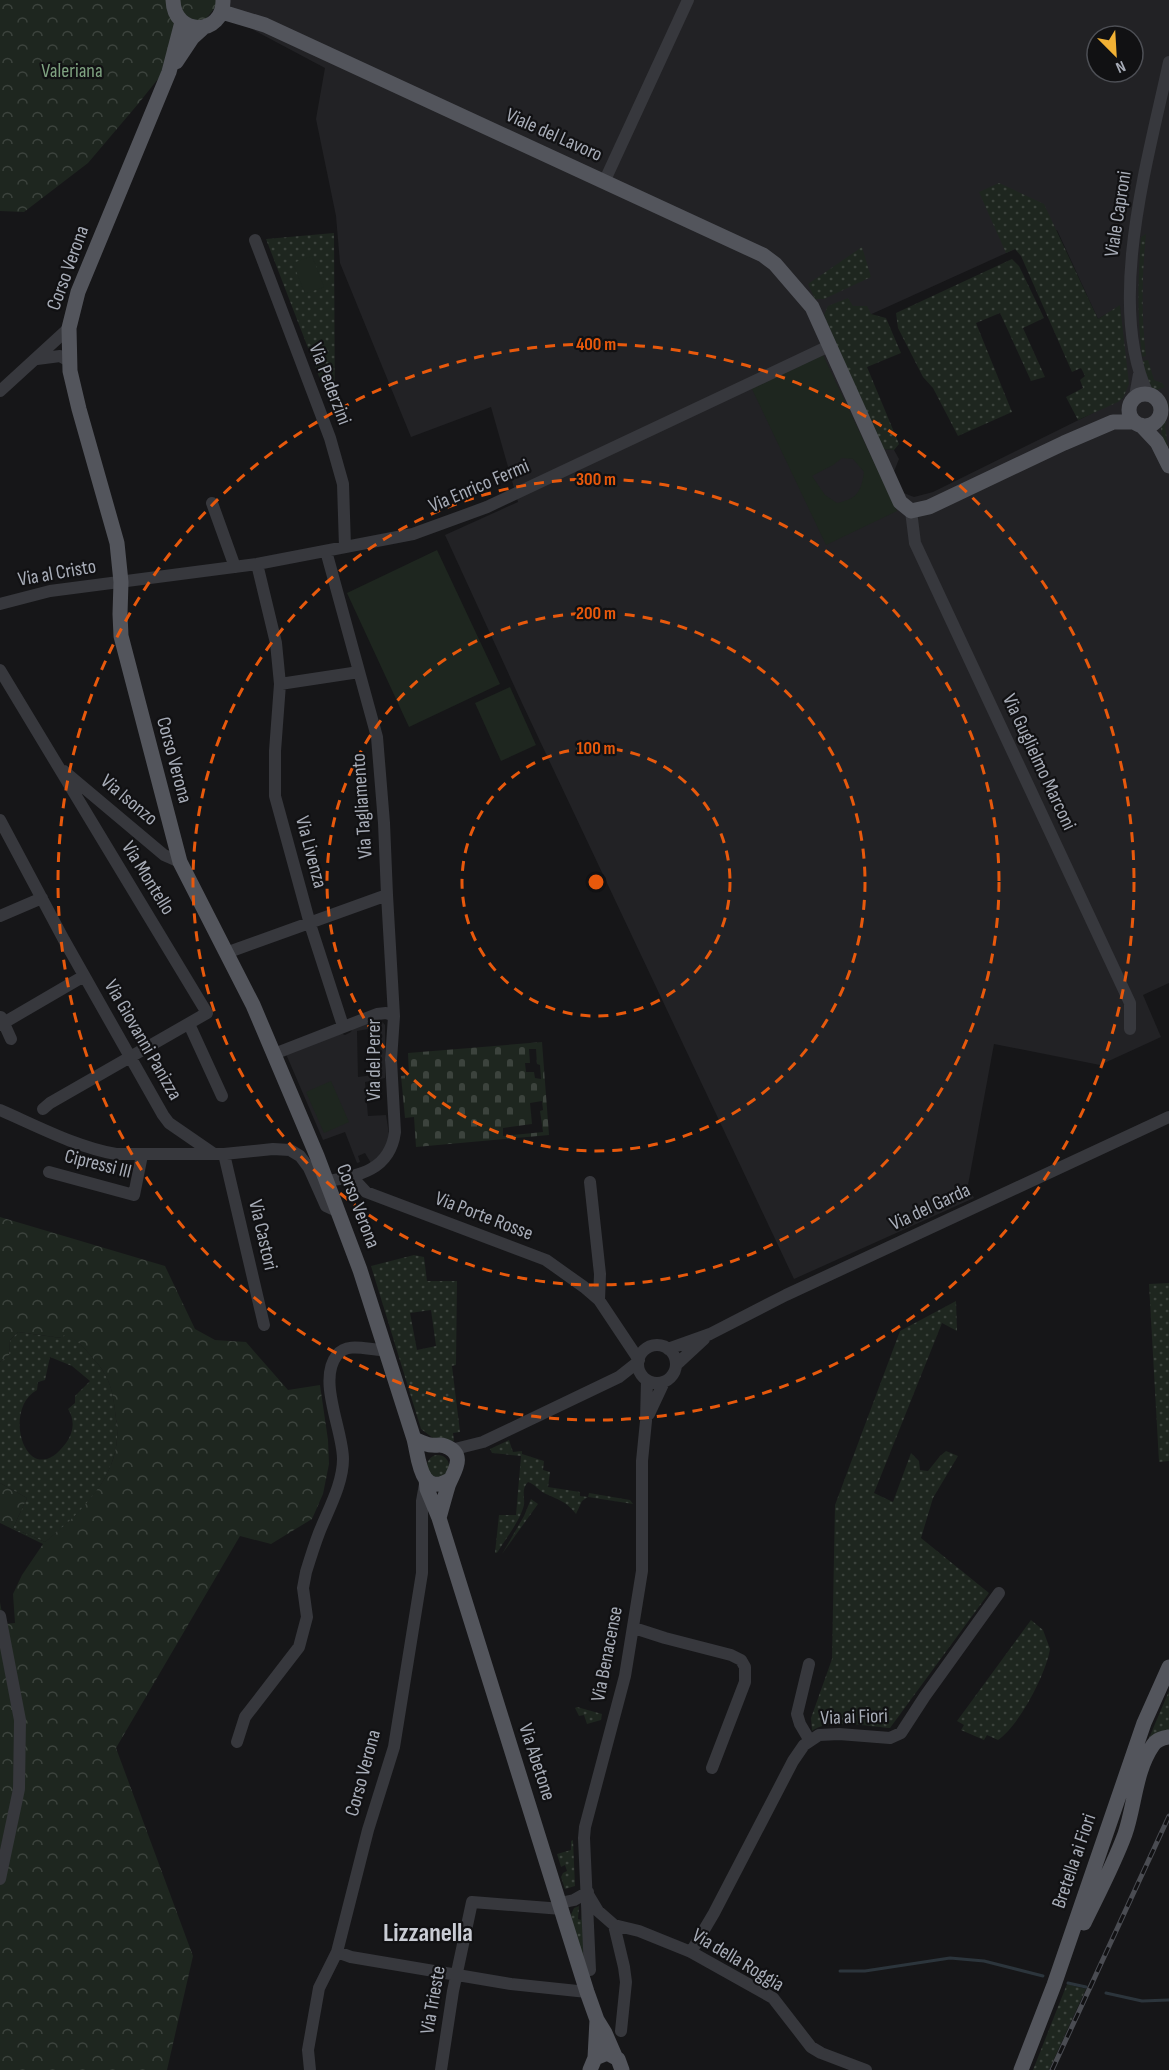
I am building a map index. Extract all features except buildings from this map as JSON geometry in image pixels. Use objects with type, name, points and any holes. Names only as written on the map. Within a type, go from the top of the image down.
[{"type":"main road","points":[[173,0],[176,16],[182,22],[192,27],[203,28]]},
{"type":"main road","points":[[169,72],[192,38],[217,19],[223,6]]},
{"type":"main road","name":"Viale del Lavoro","points":[[223,6],[436,105],[605,180],[763,255],[775,264],[812,308],[905,506]]},
{"type":"main road","points":[[169,72],[182,22]]},
{"type":"main road","name":"Corso Verona","points":[[169,72],[78,292],[69,328],[66,357],[117,543],[121,636],[180,862],[253,1005],[327,1181],[385,1350],[419,1459]]},
{"type":"main road","name":"Viale Caproni","points":[[1138,423],[1130,416],[1138,398],[1155,397],[1161,405],[1160,416],[1157,420]]},
{"type":"main road","points":[[905,506],[929,507],[1113,422],[1138,398]]},
{"type":"main road","points":[[1113,422],[1138,423],[1148,426],[1157,420]]},
{"type":"main road","points":[[1156,442],[1157,420]]},
{"type":"main road","points":[[1138,423],[1156,442],[1169,466]]},
{"type":"main road","points":[[414,1438],[452,1450],[457,1460],[439,1518]]},
{"type":"main road","points":[[432,1445],[422,1453],[419,1459],[419,1470],[426,1479],[435,1484],[446,1482],[454,1473]]},
{"type":"main road","name":"Via Abetone","points":[[426,1479],[427,1489],[439,1518],[597,2020]]},
{"type":"main road","name":"Bretella ai Fiori","points":[[1021,2070],[1054,1985],[1144,1723],[1169,1667]]},
{"type":"main road","points":[[1054,1985],[1125,1834],[1146,1759],[1158,1740],[1169,1737]]},
{"type":"main road","points":[[597,2020],[619,2063]]},
{"type":"main road","points":[[593,2064],[597,2020]]},
{"type":"main road","points":[[593,2064],[603,2054],[619,2063]]},
{"type":"street","points":[[605,180],[688,0]]},
{"type":"street","name":"Viale Caproni","points":[[1138,398],[1139,374],[1130,318],[1132,248],[1169,62]]},
{"type":"street","name":"Via Pederzini","points":[[255,240],[330,438],[343,484],[345,547]]},
{"type":"street","points":[[0,391],[37,360],[69,328]]},
{"type":"street","points":[[37,360],[66,357],[60,345],[51,345]]},
{"type":"street","name":"Via Enrico Fermi","points":[[120,582],[257,564],[413,534],[487,507],[829,346]]},
{"type":"street","points":[[212,503],[236,567]]},
{"type":"street","name":"Via Guglielmo Marconi","points":[[905,506],[915,543],[1130,1003],[1131,1029]]},
{"type":"street","name":"Via Tagliamento","points":[[326,550],[377,736],[387,895]]},
{"type":"street","name":"Via Livenza","points":[[257,564],[276,643],[280,684],[275,751],[275,796],[310,924],[343,1026]]},
{"type":"street","name":"Via al Cristo","points":[[0,604],[50,591],[120,582]]},
{"type":"street","name":"Via Montello","points":[[1,672],[207,1013],[189,1024]]},
{"type":"street","points":[[280,684],[359,672]]},
{"type":"street","name":"Via Isonzo","points":[[55,763],[164,855],[180,862]]},
{"type":"street","name":"Via Giovanni Panizza","points":[[0,820],[84,976],[163,1115],[169,1123],[219,1154]]},
{"type":"street","points":[[226,953],[387,895]]},
{"type":"street","name":"Via del Perer","points":[[327,1181],[352,1177],[376,1167],[385,1159],[394,1144],[391,1060],[394,1016],[387,895]]},
{"type":"street","points":[[0,916],[42,898]]},
{"type":"street","points":[[11,1039],[1,1021],[84,976]]},
{"type":"street","points":[[274,1054],[376,1014],[386,1013],[394,1016]]},
{"type":"street","points":[[43,1110],[50,1102],[189,1024],[222,1096]]},
{"type":"street","points":[[0,1110],[102,1152],[142,1155],[219,1154],[282,1149],[296,1153],[309,1168],[326,1206],[339,1212]]},
{"type":"street","name":"Via del Garda","points":[[668,1349],[710,1334],[786,1295],[1169,1118]]},
{"type":"street","name":"Via Castori","points":[[219,1154],[264,1325]]},
{"type":"street","name":"Cipressi III","points":[[50,1172],[134,1195],[142,1155]]},
{"type":"street","name":"Via Porte Rosse","points":[[352,1177],[366,1192],[546,1260],[599,1300],[640,1358]]},
{"type":"street","points":[[590,1182],[600,1274],[599,1300]]},
{"type":"street","name":"Via del Garda","points":[[677,1364],[710,1334]]},
{"type":"street","points":[[452,1450],[483,1442],[619,1377],[655,1345],[668,1349],[677,1364],[673,1374],[664,1382],[646,1420]]},
{"type":"street","points":[[237,1742],[245,1717],[299,1647],[308,1617],[303,1588],[306,1572],[334,1496],[342,1467],[342,1443],[330,1388],[333,1364],[337,1355],[345,1349],[353,1347],[385,1350]]},
{"type":"street","points":[[640,1358],[644,1378],[646,1420]]},
{"type":"street","points":[[619,1377],[644,1378],[655,1383],[664,1382]]},
{"type":"street","name":"Via Benacense","points":[[590,1970],[585,1827],[615,1714],[634,1628],[642,1571],[643,1442],[646,1420]]},
{"type":"street","points":[[454,1473],[483,1442]]},
{"type":"street","name":"Corso Verona","points":[[310,2070],[308,2050],[319,1988],[337,1952],[368,1830],[394,1747],[422,1573],[422,1501],[426,1479]]},
{"type":"street","name":"Via ai Fiori","points":[[691,1952],[714,1913],[793,1761],[810,1741],[826,1734],[890,1738],[901,1733],[942,1671],[999,1593]]},
{"type":"street","points":[[0,1616],[20,1720],[19,1789],[0,1879]]},
{"type":"street","points":[[634,1628],[731,1655],[741,1660],[745,1667],[745,1682],[712,1768]]},
{"type":"street","points":[[809,1664],[797,1714],[810,1741]]},
{"type":"street","points":[[561,1906],[588,1892],[598,1911],[614,1925],[626,1982],[621,2031]]},
{"type":"street","name":"Via Trieste","points":[[441,2070],[472,1902],[561,1906]]},
{"type":"street","name":"Via della Roggia","points":[[614,1925],[639,1931],[691,1952],[773,1998],[811,2047],[866,2070]]},
{"type":"street","points":[[337,1952],[351,1957],[538,1988],[587,1992]]},
{"type":"shaded area","points":[[221,0],[1169,0],[1169,983],[1143,995],[1161,1037],[1100,1065],[994,1044],[968,1185],[974,1198],[794,1279],[445,535],[518,502],[491,407],[411,437],[340,263],[336,216],[316,119],[325,68],[214,9]],"holes":[[[1057,230],[1098,319],[1120,306],[1123,398],[933,492],[914,497],[901,492],[893,474],[899,459],[894,450],[882,449],[832,332]]]},
{"type":"shaded area","points":[[376,1019],[381,1020],[385,1025],[385,1078],[365,1082],[368,1116],[386,1115],[389,1134],[387,1147],[371,1163],[365,1153],[358,1156],[360,1162],[357,1163],[345,1132],[323,1140],[286,1054],[338,1032],[345,1035],[351,1032],[353,1027]],"holes":[[[380,1027],[381,1074],[358,1077],[357,1031]]]},
{"type":"green space","name":"Valeriana","points":[[0,0],[221,0],[88,163],[24,212],[0,211]]},
{"type":"green space","points":[[999,183],[1044,204],[1098,319],[1120,305],[1129,384],[1123,398],[1118,402],[1078,420],[1066,397],[1083,388],[1080,380],[1085,376],[1081,368],[1072,372],[1021,256],[1015,249],[1006,253],[979,192]]},
{"type":"green space","points":[[334,233],[335,418],[266,239]]},
{"type":"green space","points":[[1146,234],[1143,325],[1146,356],[1142,357],[1139,282],[1141,237]]},
{"type":"green space","points":[[862,247],[871,277],[824,299],[815,299],[808,284]]},
{"type":"green space","points":[[312,256],[324,287],[305,294],[293,263]]},
{"type":"green space","points":[[1012,259],[1019,266],[1044,318],[1023,328],[1045,377],[1031,381],[1000,313],[976,323],[1012,412],[958,436],[933,388],[923,377],[898,328],[896,313]]},
{"type":"green space","points":[[848,298],[853,306],[867,306],[871,314],[886,318],[901,353],[867,367],[899,444],[894,450],[882,449],[824,315],[828,306]]},
{"type":"green space","points":[[823,355],[897,511],[826,545],[752,389]],"holes":[[[842,458],[853,459],[864,472],[861,485],[854,497],[837,503],[825,495],[812,476]]]},
{"type":"green space","points":[[1148,360],[1154,380],[1165,387],[1157,390],[1151,389],[1142,361]]},
{"type":"green space","points":[[1169,402],[1165,427],[1169,454],[1161,428]]},
{"type":"green space","points":[[437,550],[500,684],[409,727],[347,593]]},
{"type":"green space","points":[[510,687],[536,745],[501,761],[475,703]]},
{"type":"green space","points":[[542,1042],[549,1135],[416,1147],[414,1117],[405,1118],[401,1076],[409,1075],[408,1053]],"holes":[[[529,1049],[536,1049],[541,1079],[535,1078],[534,1072],[526,1072],[525,1063],[530,1063]],[[542,1101],[543,1110],[540,1111],[543,1132],[503,1136],[503,1128],[532,1124],[530,1103]]]},
{"type":"green space","points":[[331,1081],[349,1122],[324,1133],[306,1092]]},
{"type":"green space","points":[[0,1217],[165,1266],[195,1329],[215,1340],[246,1342],[288,1390],[320,1385],[329,1464],[323,1494],[312,1519],[271,1544],[240,1536],[116,1748],[193,1956],[167,2070],[0,2070],[0,1602],[4,1624],[15,1623],[13,1594],[22,1575],[43,1544],[0,1523],[0,1483],[27,1498],[13,1528],[45,1542],[81,1509],[101,1484],[114,1455],[117,1432],[113,1398],[108,1381],[98,1364],[74,1339],[64,1335],[62,1338],[18,1332],[10,1340],[9,1355],[0,1362]]},
{"type":"green space","points":[[414,1255],[424,1257],[427,1281],[457,1281],[456,1365],[452,1366],[460,1432],[453,1433],[454,1441],[433,1438],[421,1429],[371,1266]],"holes":[[[431,1310],[436,1346],[417,1350],[410,1313]]]},
{"type":"green space","points":[[1169,1283],[1169,1461],[1159,1462],[1149,1284]]},
{"type":"green space","points":[[956,1301],[957,1331],[942,1323],[874,1493],[893,1502],[911,1453],[919,1461],[920,1470],[928,1471],[946,1451],[958,1456],[933,1498],[921,1538],[989,1593],[890,1728],[838,1724],[819,1727],[812,1731],[811,1718],[832,1659],[835,1505],[900,1331]]},
{"type":"green space","points":[[18,1332],[61,1338],[64,1334],[69,1336],[83,1347],[102,1370],[108,1380],[113,1398],[117,1436],[109,1470],[81,1510],[45,1542],[13,1528],[27,1498],[0,1483],[0,1362],[9,1355],[10,1340]],"holes":[[[50,1357],[72,1366],[90,1381],[75,1396],[75,1403],[68,1409],[73,1422],[69,1439],[52,1456],[40,1459],[30,1454],[23,1444],[20,1429],[21,1414],[26,1400],[37,1390],[38,1382],[45,1380]]]},
{"type":"green space","points":[[509,1440],[513,1452],[522,1451],[522,1454],[544,1461],[543,1470],[550,1472],[548,1487],[580,1492],[580,1496],[588,1497],[582,1501],[576,1514],[565,1503],[528,1482],[525,1487],[524,1505],[520,1517],[495,1553],[499,1515],[516,1515],[521,1456],[492,1453],[490,1449]]},
{"type":"green space","points":[[438,1455],[446,1458],[449,1466],[446,1474],[438,1477],[430,1474],[427,1466],[430,1458]]},
{"type":"green space","points":[[589,1493],[630,1500],[633,1504],[588,1497]]},
{"type":"green space","points":[[531,1499],[538,1504],[502,1554],[524,1516]]},
{"type":"green space","points":[[1031,1620],[1043,1630],[1050,1649],[1043,1672],[1023,1712],[998,1740],[987,1735],[984,1740],[961,1730],[964,1725],[957,1721]]},
{"type":"green space","points":[[1169,1691],[1169,1732],[1146,1745]]},
{"type":"green space","points":[[575,1708],[602,1714],[601,1720],[587,1724],[584,1715],[579,1716]]},
{"type":"green space","points":[[573,1840],[575,1886],[565,1889],[561,1877],[567,1871],[565,1865],[561,1867],[557,1854],[571,1850]]},
{"type":"green space","points":[[579,1906],[578,1919],[581,1920],[582,1908],[587,1950],[583,1960],[570,1917],[574,1908]]},
{"type":"green space","points":[[1067,1984],[1086,1989],[1049,2070],[1033,2070]]},
{"type":"waterway","points":[[840,1971],[865,1971],[950,1958],[984,1961],[1043,1976]]},
{"type":"waterway","points":[[1068,1983],[1086,1987]]},
{"type":"waterway","points":[[1106,1993],[1142,2001],[1169,2000]]},
{"type":"railway","points":[[1052,2070],[1169,1816]]},
{"type":"district","name":"Lizzanella","points":[[428,1933]]}]
